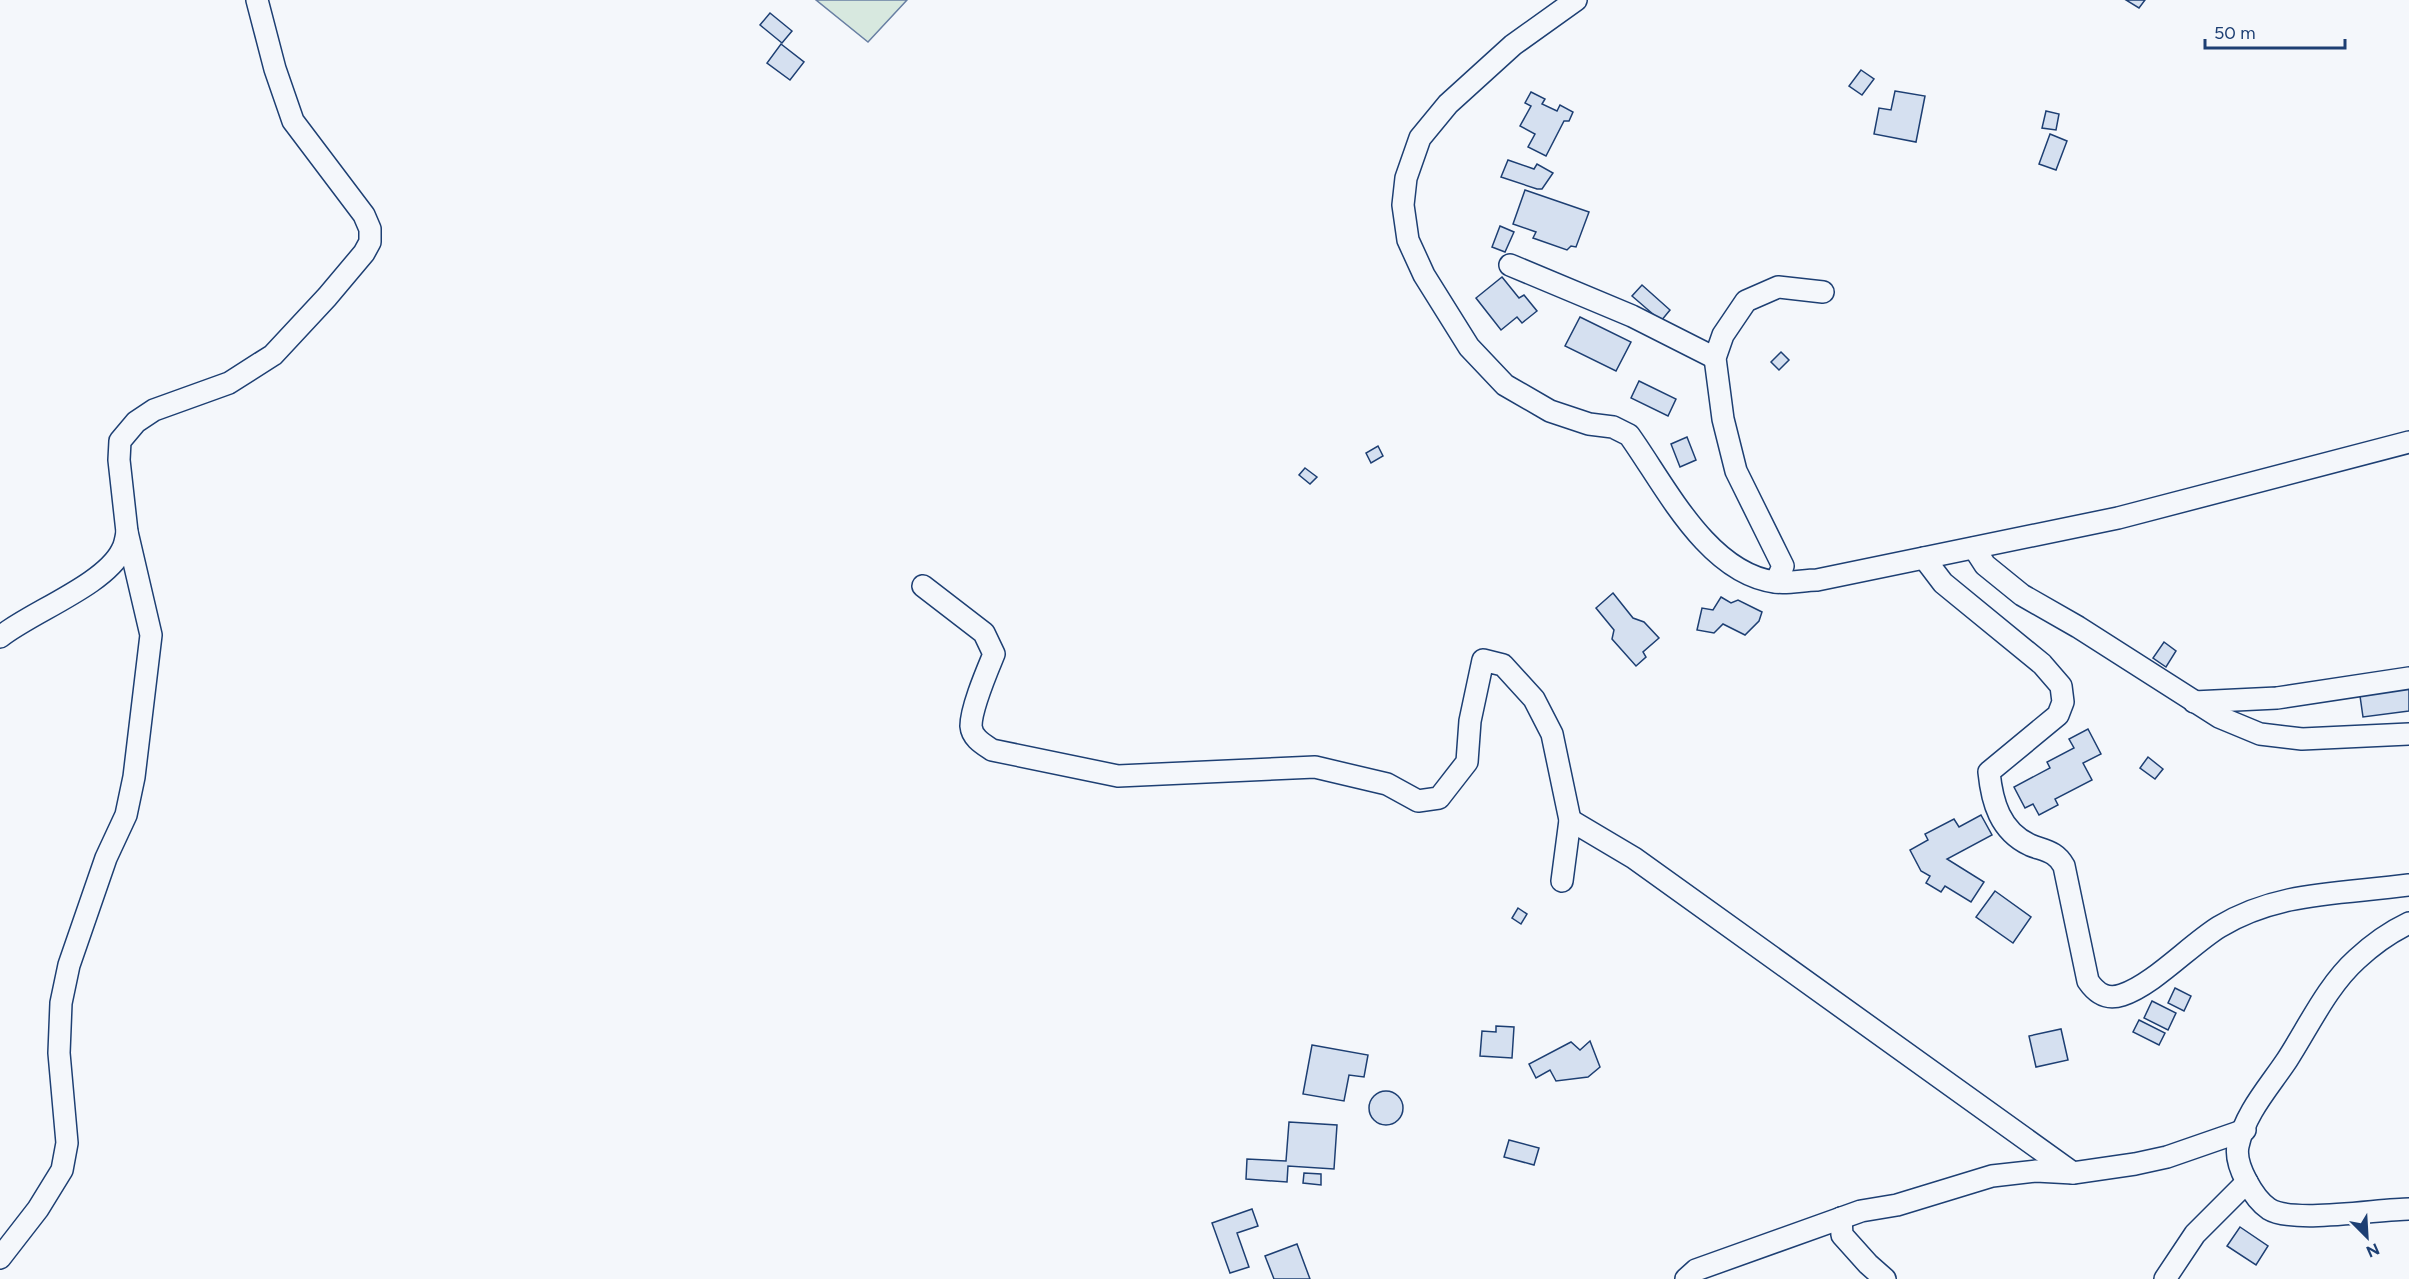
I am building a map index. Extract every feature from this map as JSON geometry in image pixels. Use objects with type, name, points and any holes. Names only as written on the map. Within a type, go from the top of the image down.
[{"type":"street","points":[[0,1258],[38,1209],[62,1170],[67,1143],[59,1053],[61,1003],[69,965],[106,858],[126,815],[134,777],[152,634],[127,532],[119,460],[120,441],[136,422],[154,410],[229,383],[273,356],[327,297],[370,242],[370,230],[364,215],[294,121],[275,69],[257,0]]},
{"type":"street","points":[[1576,0],[1513,45],[1448,104],[1420,138],[1405,187],[1403,205],[1408,240],[1424,275],[1469,347],[1505,385],[1550,411],[1589,423],[1613,427],[1629,435],[1692,526],[1713,548],[1742,572],[1776,582],[1817,580],[2118,518],[2409,442]]},
{"type":"street","points":[[1510,265],[1632,316],[1715,358]]},
{"type":"street","points":[[1776,582],[1783,567],[1736,471],[1723,419],[1715,358],[1723,335],[1746,301],[1778,287],[1823,292]]},
{"type":"street","points":[[0,637],[94,579],[122,551],[127,532]]},
{"type":"street","points":[[1974,548],[1985,565],[2022,596],[2078,627],[2219,717],[2260,734],[2302,739],[2409,734]]},
{"type":"street","points":[[1924,558],[1943,583],[2042,664],[2061,686],[2063,702],[2058,715],[1989,772],[1991,792],[2002,821],[2012,835],[2056,854],[2064,866],[2088,981],[2095,991],[2107,997],[2122,995],[2143,984],[2219,927],[2256,908],[2294,897],[2409,885]]},
{"type":"street","points":[[923,586],[984,633],[994,654],[982,683],[971,726],[977,739],[992,750],[1118,776],[1315,767],[1387,784],[1418,801],[1439,798],[1467,762],[1470,721],[1483,660],[1503,665],[1534,699],[1552,734],[1570,820],[1562,881]]},
{"type":"street","points":[[2194,702],[2215,699],[2277,698],[2337,687],[2409,678]]},
{"type":"street","points":[[1570,820],[1634,858],[2073,1173]]},
{"type":"street","points":[[2409,923],[2395,930],[2356,960],[2327,994],[2252,1109],[2238,1148],[2247,1182],[2255,1197],[2271,1210],[2298,1214],[2348,1214],[2409,1209]]},
{"type":"street","points":[[1686,1279],[1696,1270],[1841,1218],[1897,1205],[1992,1176],[2036,1171],[2073,1173],[2167,1157],[2245,1130]]},
{"type":"street","points":[[2165,1279],[2195,1234],[2247,1182]]},
{"type":"street","points":[[1841,1218],[1842,1235],[1885,1279]]},
{"type":"shaded area","points":[[816,0],[907,0],[868,42]]},
{"type":"building","points":[[2126,0],[2145,0],[2139,8]]},
{"type":"building","points":[[770,13],[792,31],[782,43],[760,25]]},
{"type":"building","points":[[781,44],[804,62],[790,80],[767,63]]},
{"type":"building","points":[[1861,70],[1874,79],[1862,95],[1849,86]]},
{"type":"building","points":[[1895,91],[1925,96],[1916,142],[1874,134],[1879,108],[1891,110]]},
{"type":"building","points":[[1531,92],[1545,99],[1542,104],[1557,111],[1560,105],[1573,112],[1569,121],[1564,121],[1546,156],[1528,147],[1535,134],[1520,126],[1531,106],[1525,103]]},
{"type":"building","points":[[2046,111],[2059,114],[2056,130],[2042,128]]},
{"type":"building","points":[[2050,134],[2067,141],[2056,170],[2039,164]]},
{"type":"building","points":[[1508,160],[1534,169],[1537,164],[1553,173],[1542,189],[1537,189],[1501,177]]},
{"type":"building","points":[[1525,190],[1589,212],[1576,247],[1571,246],[1567,250],[1533,238],[1536,232],[1513,224]]},
{"type":"building","points":[[1500,226],[1514,232],[1505,252],[1492,247]]},
{"type":"building","points":[[1502,277],[1519,298],[1524,295],[1537,311],[1522,323],[1517,317],[1501,330],[1476,298]]},
{"type":"building","points":[[1642,285],[1670,310],[1661,321],[1632,296]]},
{"type":"building","points":[[1580,317],[1631,342],[1616,371],[1565,346]]},
{"type":"building","points":[[1781,352],[1789,360],[1779,370],[1771,362]]},
{"type":"building","points":[[1639,381],[1676,399],[1668,416],[1631,398]]},
{"type":"building","points":[[1687,437],[1696,460],[1680,467],[1671,444]]},
{"type":"building","points":[[1378,446],[1383,456],[1371,463],[1366,453]]},
{"type":"building","points":[[1305,468],[1317,477],[1310,484],[1299,475]]},
{"type":"building","points":[[1613,593],[1633,618],[1644,622],[1659,638],[1643,652],[1646,657],[1636,666],[1612,639],[1614,630],[1596,608]]},
{"type":"building","points":[[1721,597],[1731,603],[1738,600],[1762,612],[1759,621],[1745,635],[1723,624],[1714,633],[1697,630],[1702,608],[1713,610]]},
{"type":"building","points":[[2164,642],[2176,651],[2166,667],[2153,658]]},
{"type":"building","points":[[2409,682],[2409,711],[2363,717],[2359,689]]},
{"type":"building","points":[[2088,729],[2101,754],[2083,763],[2092,780],[2055,799],[2058,805],[2039,815],[2033,804],[2025,808],[2014,787],[2050,768],[2047,762],[2074,748],[2069,739]]},
{"type":"building","points":[[2148,757],[2163,769],[2155,779],[2140,768]]},
{"type":"building","points":[[1981,815],[1992,835],[1947,859],[1984,882],[1971,902],[1945,886],[1941,892],[1926,883],[1930,876],[1921,871],[1910,850],[1928,840],[1925,834],[1954,819],[1959,827]]},
{"type":"building","points":[[1995,891],[2031,917],[2013,943],[1976,917]]},
{"type":"building","points":[[1518,908],[1527,914],[1521,924],[1512,918]]},
{"type":"building","points":[[2175,988],[2191,996],[2184,1011],[2168,1003]]},
{"type":"building","points":[[2152,1001],[2176,1013],[2168,1030],[2144,1018]]},
{"type":"building","points":[[2139,1020],[2165,1033],[2159,1045],[2133,1032]]},
{"type":"building","points":[[1496,1026],[1514,1027],[1512,1058],[1480,1056],[1482,1031],[1496,1032]]},
{"type":"building","points":[[2061,1029],[2068,1060],[2036,1067],[2029,1036]]},
{"type":"building","points":[[1590,1041],[1600,1067],[1588,1077],[1556,1081],[1550,1070],[1536,1078],[1529,1064],[1571,1042],[1580,1050]]},
{"type":"building","points":[[1312,1045],[1368,1055],[1364,1077],[1349,1075],[1344,1101],[1303,1094]]},
{"type":"building","points":[[1386,1091],[1398,1096],[1403,1108],[1398,1120],[1386,1125],[1374,1120],[1369,1108],[1374,1096]]},
{"type":"building","points":[[1289,1122],[1337,1125],[1334,1169],[1288,1166],[1287,1182],[1246,1179],[1247,1159],[1286,1161]]},
{"type":"building","points":[[1509,1140],[1539,1148],[1534,1165],[1504,1157]]},
{"type":"building","points":[[1304,1173],[1321,1174],[1321,1185],[1303,1183]]},
{"type":"building","points":[[1252,1209],[1258,1226],[1237,1233],[1249,1267],[1230,1273],[1212,1223]]},
{"type":"building","points":[[2240,1227],[2268,1246],[2256,1265],[2227,1246]]},
{"type":"building","points":[[1297,1244],[1310,1279],[1274,1279],[1265,1256]]}]
